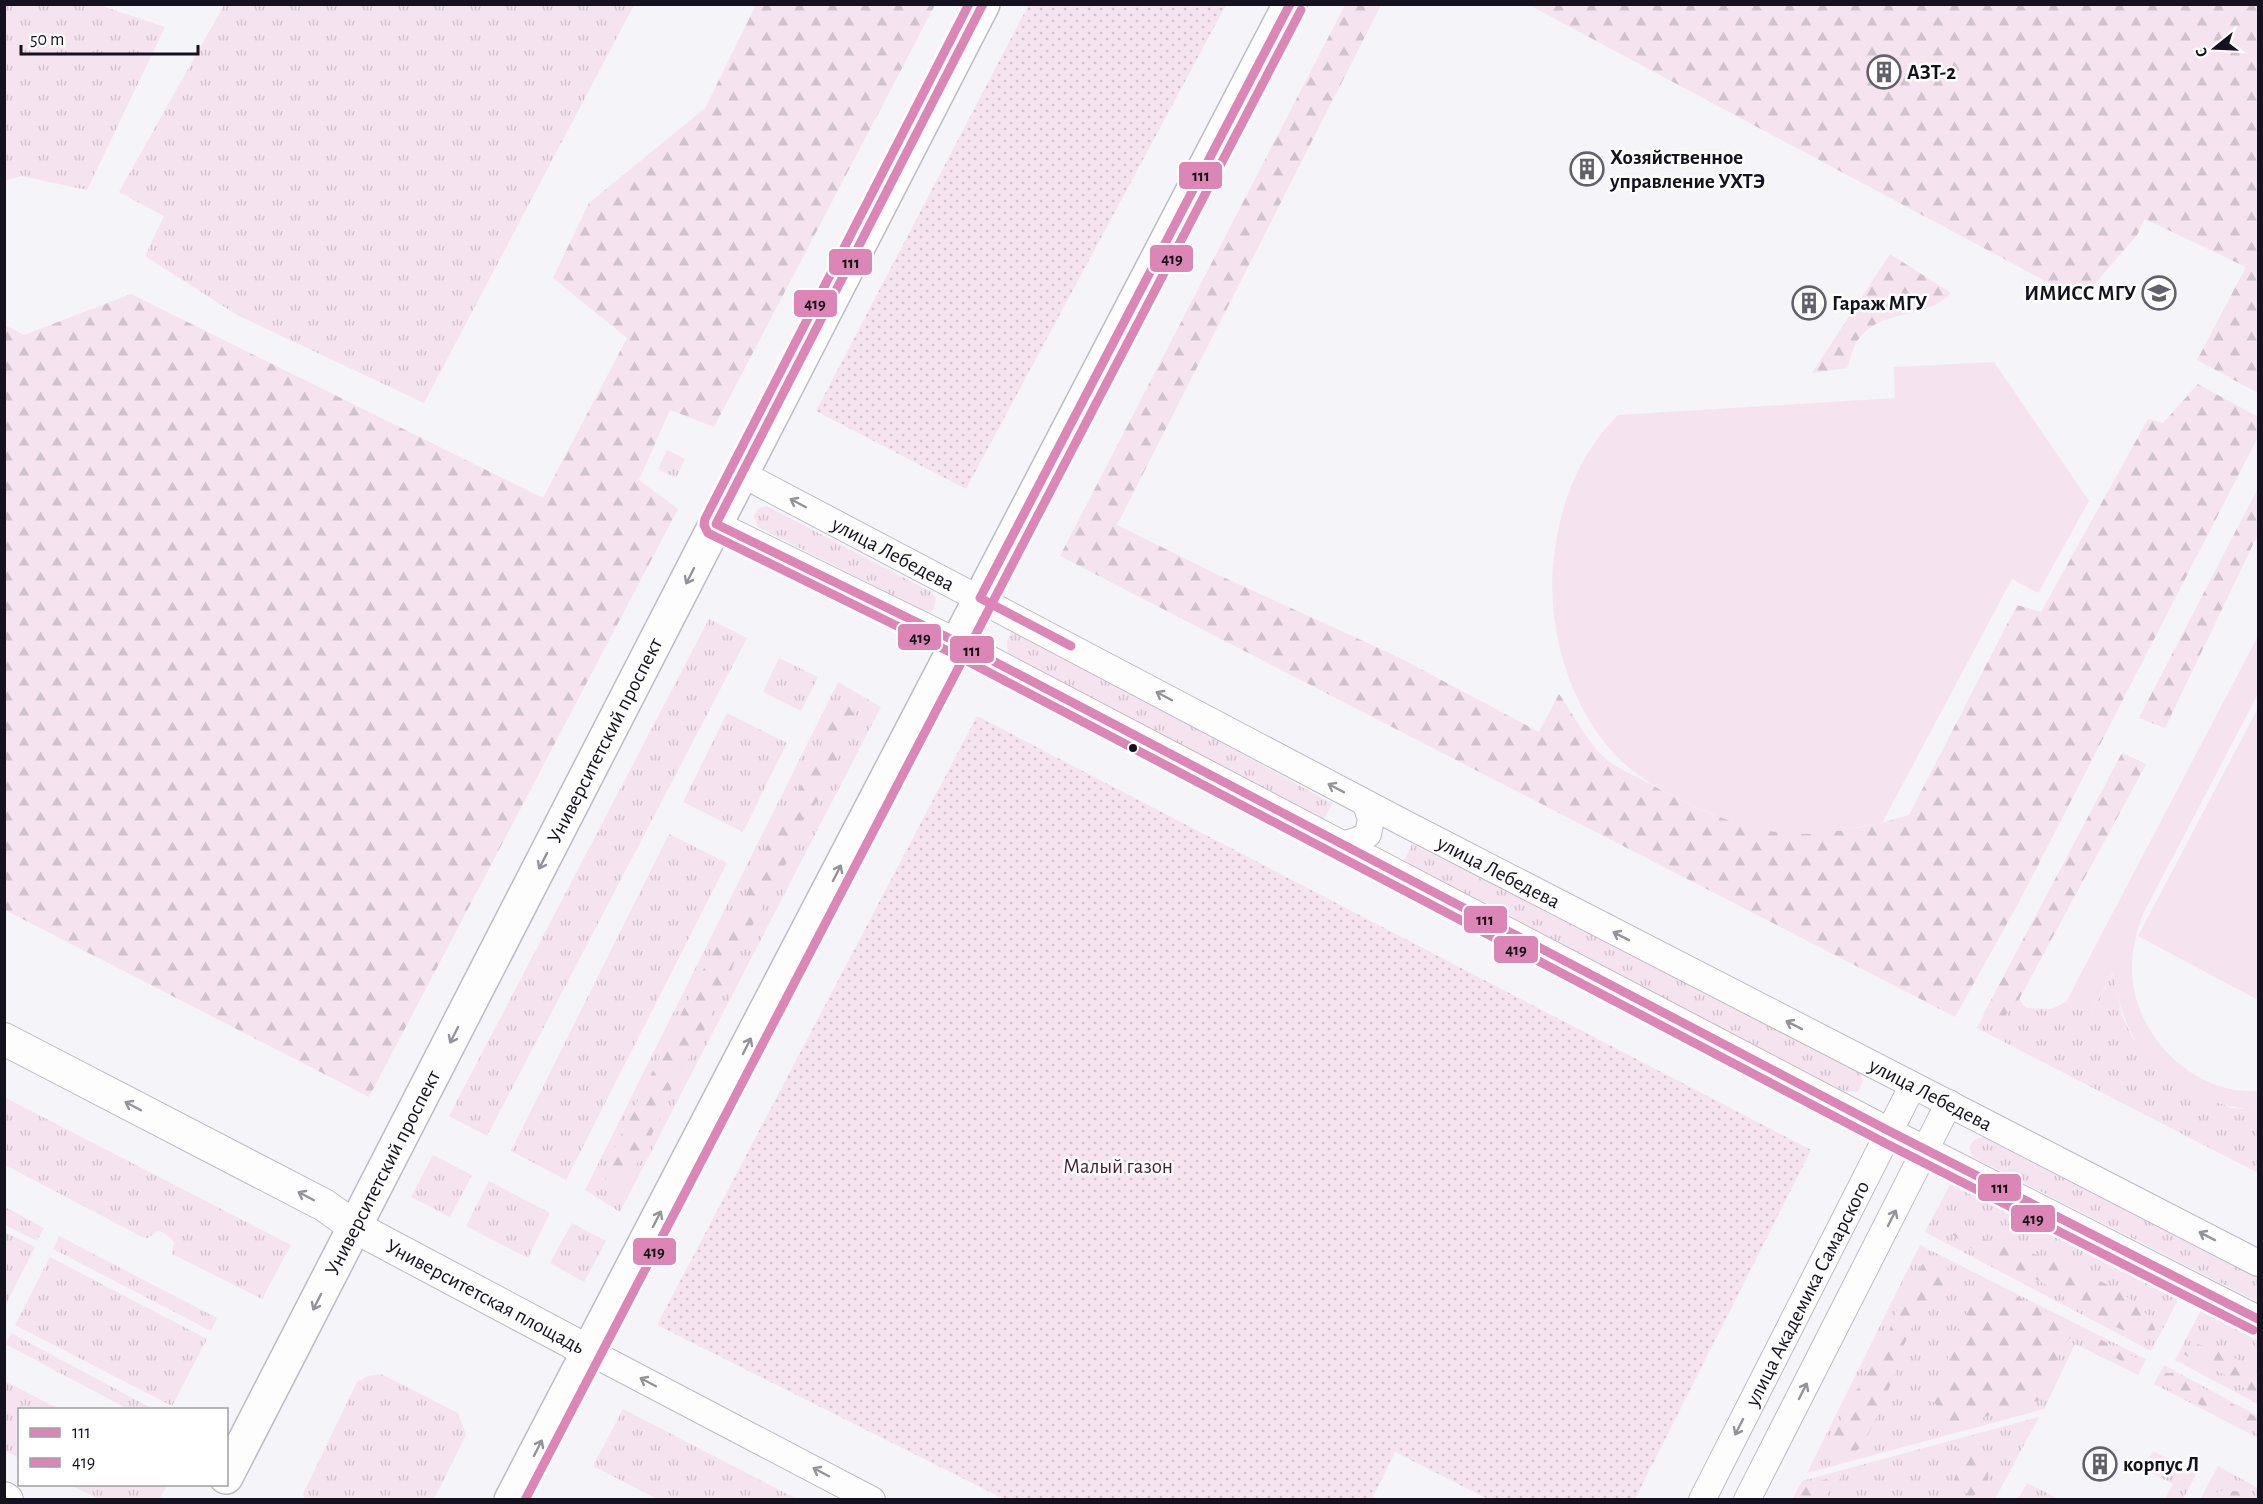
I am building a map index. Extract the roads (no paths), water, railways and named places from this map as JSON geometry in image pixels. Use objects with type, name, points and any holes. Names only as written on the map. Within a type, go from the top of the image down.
[{"type":"main road","name":"Университетский проспект","points":[[228,1473],[983,4]]},
{"type":"main road","points":[[511,1500],[1290,4]]},
{"type":"main road","points":[[215,1500],[222,1486]]},
{"type":"street","name":"улица Лебедева","points":[[742,474],[1366,804],[1912,1087],[1949,1103],[2259,1263]]},
{"type":"street","points":[[716,524],[957,642],[1891,1132],[2259,1319]]},
{"type":"street","points":[[1342,845],[1359,840],[1368,834],[1371,819],[1366,804]]},
{"type":"street","name":"Университетская площадь","points":[[4,1039],[324,1205],[355,1227],[872,1500]]},
{"type":"street","name":"улица Академика Самарского","points":[[1702,1500],[1912,1087]]},
{"type":"street","name":"улица Академика Самарского","points":[[1747,1500],[1949,1103]]},
{"type":"place","name":"АЗТ-2","points":[[1884,72]]},
{"type":"place","name":"Хозяйственное управление УХТЭ","points":[[1587,169]]},
{"type":"place","name":"ИМИСС МГУ","points":[[2159,293]]},
{"type":"place","name":"Гараж МГУ","points":[[1809,303]]},
{"type":"place","name":"корпус Л","points":[[2100,1464]]},
{"type":"park label","name":"Малый газон","points":[[1118,1166]]}]
